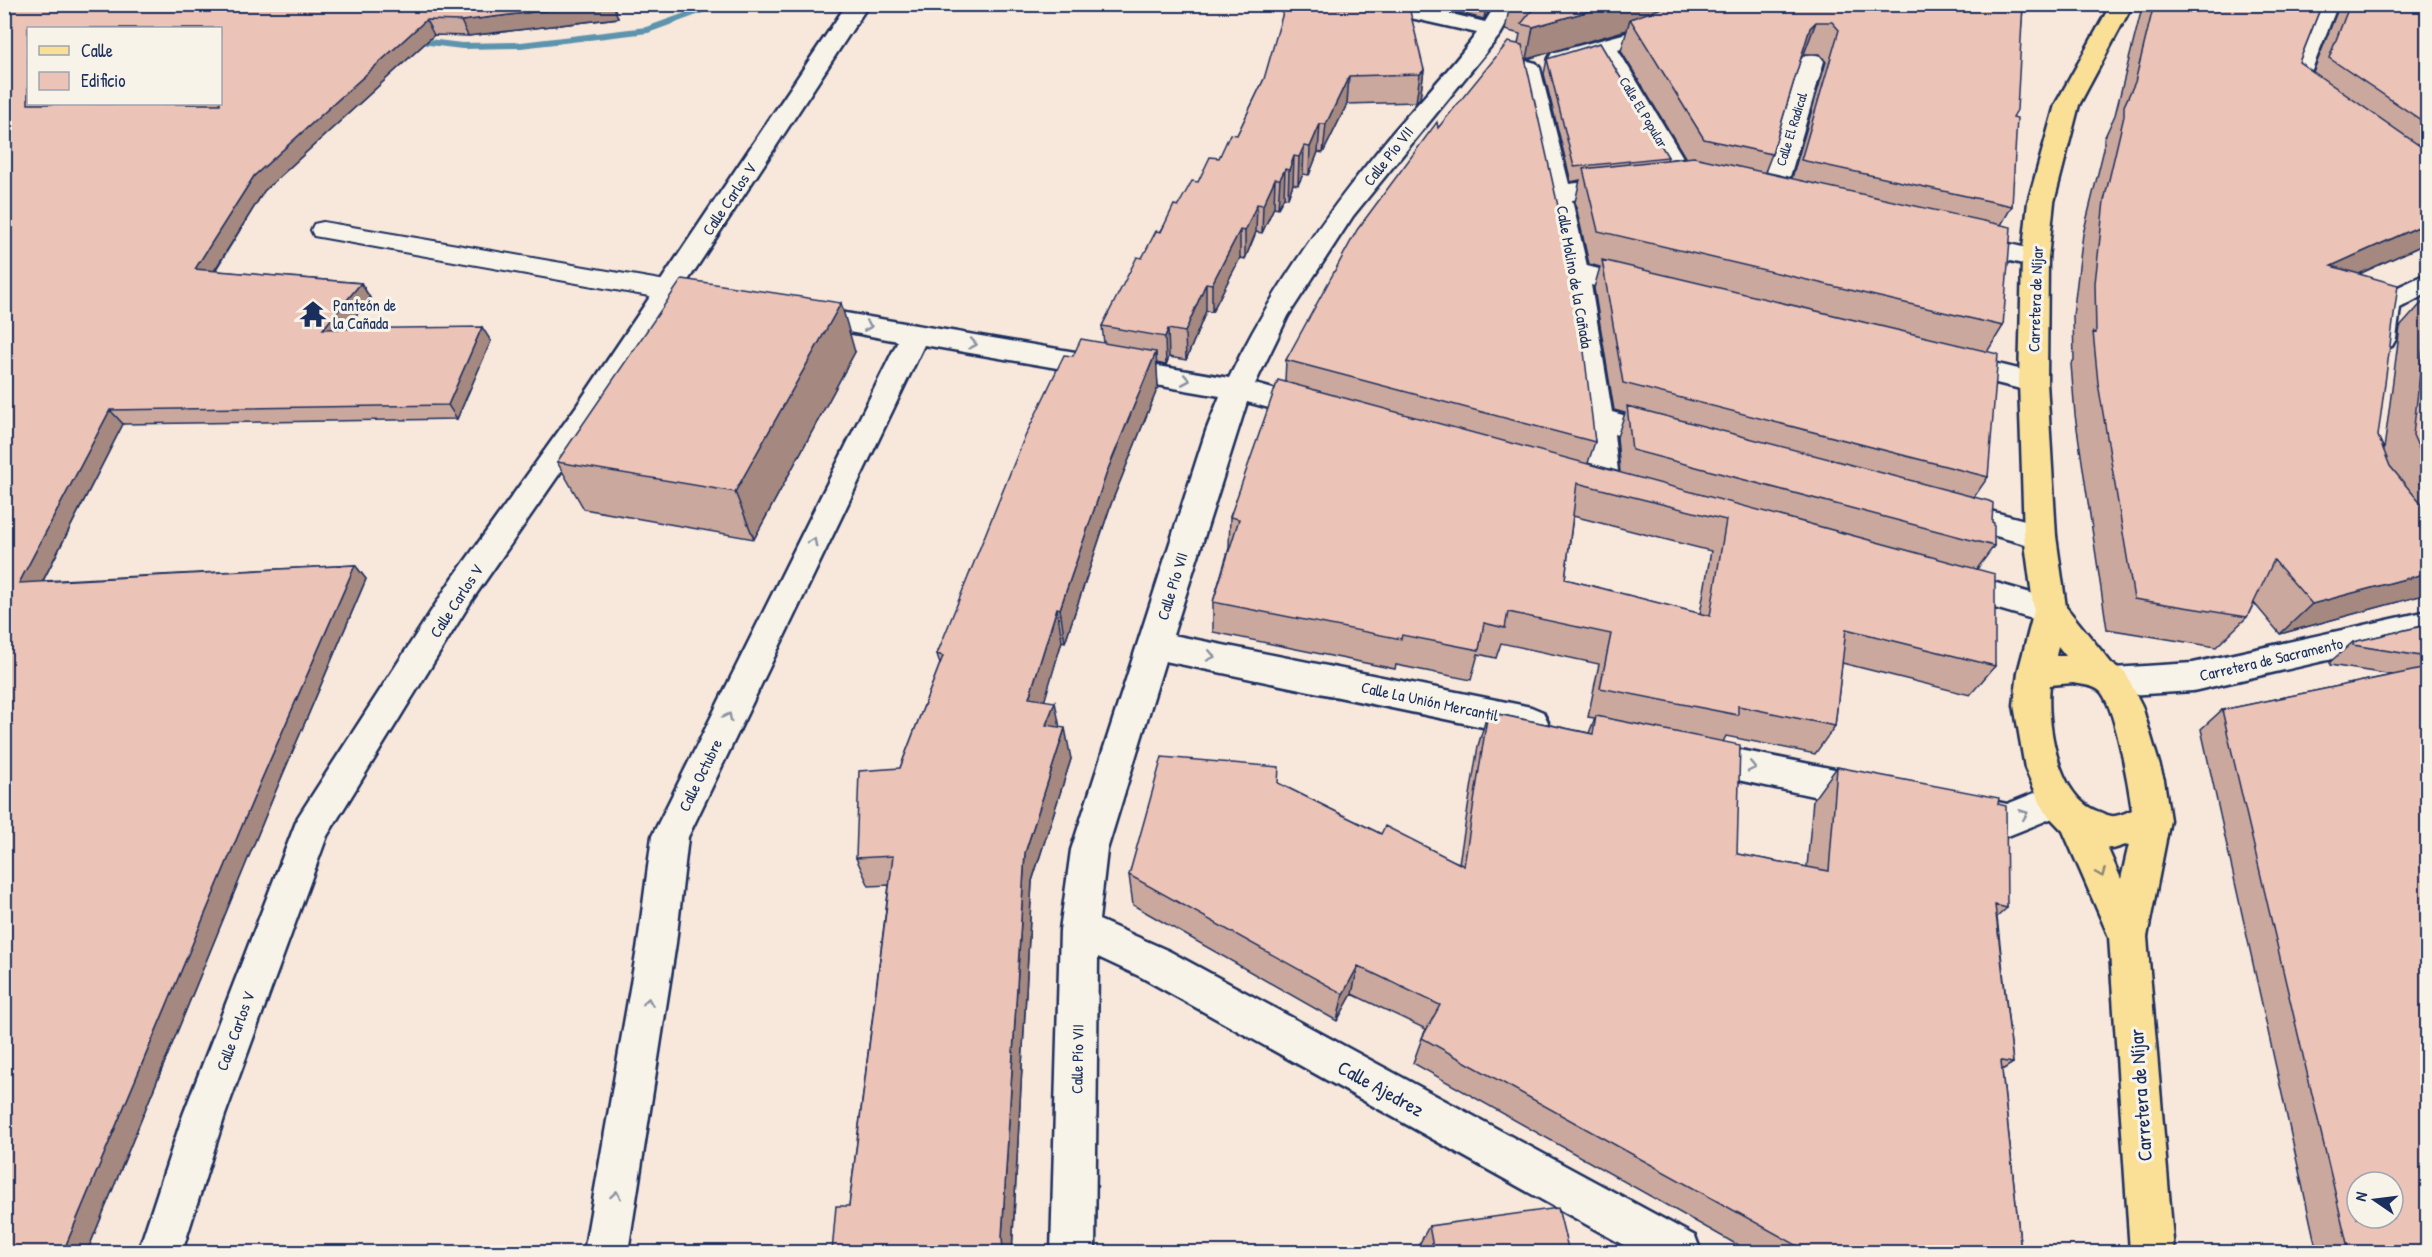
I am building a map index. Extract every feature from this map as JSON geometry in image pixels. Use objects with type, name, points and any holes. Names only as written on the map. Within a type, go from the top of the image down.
[{"type":"main road","name":"Carretera de Níjar","points":[[2122,4],[2067,105],[2042,202],[2035,258],[2033,382],[2040,536],[2050,611],[2035,672],[2031,705],[2043,768],[2067,810],[2128,938]]},
{"type":"main road","points":[[2050,611],[2106,678],[2125,706],[2146,780],[2152,820],[2113,833],[2067,810]]},
{"type":"main road","points":[[2035,672],[2073,669],[2106,678]]},
{"type":"main road","name":"Carretera de Níjar","points":[[2152,820],[2128,938],[2152,1252]]},
{"type":"street","name":"Calle Carlos V","points":[[160,1252],[204,1115],[311,829],[461,591],[586,414],[666,290],[858,4]]},
{"type":"street","points":[[1379,4],[1499,47],[1604,46],[1732,4]]},
{"type":"street","points":[[2320,114],[2290,94],[2327,4]]},
{"type":"street","name":"Calle El Popular","points":[[1561,193],[1675,182],[1604,46]]},
{"type":"street","name":"Calle Molino de la Cañada","points":[[1499,47],[1561,193],[1599,419],[1605,490]]},
{"type":"street","name":"Calle Pío VII","points":[[1073,1252],[1079,930],[1089,850],[1236,389],[1246,367],[1317,249],[1395,145],[1499,47]]},
{"type":"street","name":"Calle El Radical","points":[[1771,197],[1812,61]]},
{"type":"street","points":[[1943,237],[2035,258]]},
{"type":"street","points":[[1575,272],[1666,294]]},
{"type":"street","points":[[2379,362],[2387,303],[2427,282]]},
{"type":"street","points":[[666,290],[700,296]]},
{"type":"street","points":[[779,310],[1236,389],[1340,417]]},
{"type":"street","name":"Calle Octubre","points":[[606,1252],[657,943],[670,836],[915,334]]},
{"type":"street","points":[[1930,357],[2033,382]]},
{"type":"street","points":[[1599,419],[1692,444]]},
{"type":"street","points":[[1924,506],[2040,536]]},
{"type":"street","points":[[1926,576],[2050,611]]},
{"type":"street","name":"Carretera de Sacramento","points":[[2106,678],[2193,677],[2427,624]]},
{"type":"street","name":"Calle La Unión Mercantil","points":[[1154,645],[1563,729]]},
{"type":"street","points":[[1669,750],[2008,820],[2067,810]]},
{"type":"street","name":"Calle Ajedrez","points":[[1079,930],[1155,964],[1679,1252]]},
{"type":"lane","points":[[323,230],[666,290]]},
{"type":"building","points":[[4,4],[598,4],[461,21],[426,20],[254,176],[195,269],[361,283],[323,329],[482,327],[448,405],[110,410],[19,583],[355,565],[260,783],[63,1252],[4,1252]]},
{"type":"building","points":[[1537,4],[1614,4],[1533,27],[1521,24]]},
{"type":"building","points":[[1674,4],[2023,4],[2017,110],[2013,117],[2017,118],[2012,206],[1801,160],[1839,30],[1832,22],[1816,22],[1810,28],[1772,154],[1704,139],[1630,19]]},
{"type":"building","points":[[2154,4],[2322,4],[2299,62],[2427,151],[2427,223],[2331,266],[2398,285],[2378,436],[2390,466],[2427,511],[2427,573],[2312,604],[2274,560],[2247,617],[2134,599],[2098,383],[2093,332],[2096,333],[2095,283],[2104,201],[2124,116],[2124,106],[2135,82]]},
{"type":"building","points":[[2350,4],[2427,4],[2427,124],[2329,58]]},
{"type":"building","points":[[1409,7],[1424,70],[1420,74],[1349,76],[1326,124],[1320,124],[1310,147],[1304,146],[1299,157],[1294,156],[1289,170],[1285,169],[1280,179],[1275,179],[1263,205],[1257,204],[1245,231],[1240,230],[1212,284],[1206,283],[1185,332],[1168,329],[1165,337],[1102,326],[1137,257],[1142,258],[1156,231],[1161,232],[1174,205],[1178,206],[1192,181],[1198,182],[1210,157],[1219,158],[1230,134],[1237,135],[1264,79],[1284,9]]},
{"type":"building","points":[[1508,42],[1522,45],[1566,242],[1583,343],[1595,442],[1286,360],[1357,230],[1437,122],[1438,128]]},
{"type":"building","points":[[1600,43],[1668,157],[1574,167],[1547,59]]},
{"type":"building","points":[[1694,157],[2011,227],[2003,326],[1598,231],[1583,169]]},
{"type":"building","points":[[1602,260],[1998,354],[1988,477],[1623,383]]},
{"type":"building","points":[[682,279],[841,303],[735,492],[557,462]]},
{"type":"building","points":[[2427,313],[2427,461],[2413,435]]},
{"type":"building","points":[[1081,339],[1156,352],[1108,469],[1060,609],[1057,608],[1029,698],[1055,702],[1046,725],[1065,728],[1025,853],[1002,1237],[1003,1252],[832,1252],[836,1206],[849,1206],[893,856],[856,858],[859,771],[900,768],[943,656],[937,654],[1023,441],[1064,355],[1073,356]]},
{"type":"building","points":[[1278,380],[1995,574],[1995,666],[1846,629],[1835,726],[1738,706],[1738,715],[1600,688],[1611,634],[1508,612],[1505,628],[1484,623],[1479,650],[1402,635],[1401,639],[1213,602],[1239,519],[1230,517]],"holes":[[[1577,483],[1726,520],[1710,616],[1565,579]]]},
{"type":"building","points":[[1627,406],[1989,501],[1993,503],[1994,546],[1632,450]]},
{"type":"building","points":[[2427,625],[2427,657],[2353,645],[2353,642]]},
{"type":"building","points":[[2427,668],[2427,1252],[2349,1252],[2222,710]]},
{"type":"building","points":[[1488,712],[1593,734],[1596,716],[1740,745],[1737,854],[1829,871],[1837,767],[1999,798],[1998,804],[2006,806],[2007,908],[1995,905],[2013,1063],[2001,1061],[2021,1252],[1809,1252],[1422,1038],[1440,1005],[1358,966],[1343,994],[1129,875],[1162,757],[1279,767],[1278,783],[1381,834],[1385,826],[1464,866]]},
{"type":"building","points":[[1558,1208],[1569,1252],[1434,1252],[1429,1226]]},
{"type":"waterway","points":[[404,39],[462,46],[521,45],[648,30],[722,4]]},
{"type":"place","name":"Panteón de la Cañada","points":[[313,314]]}]
